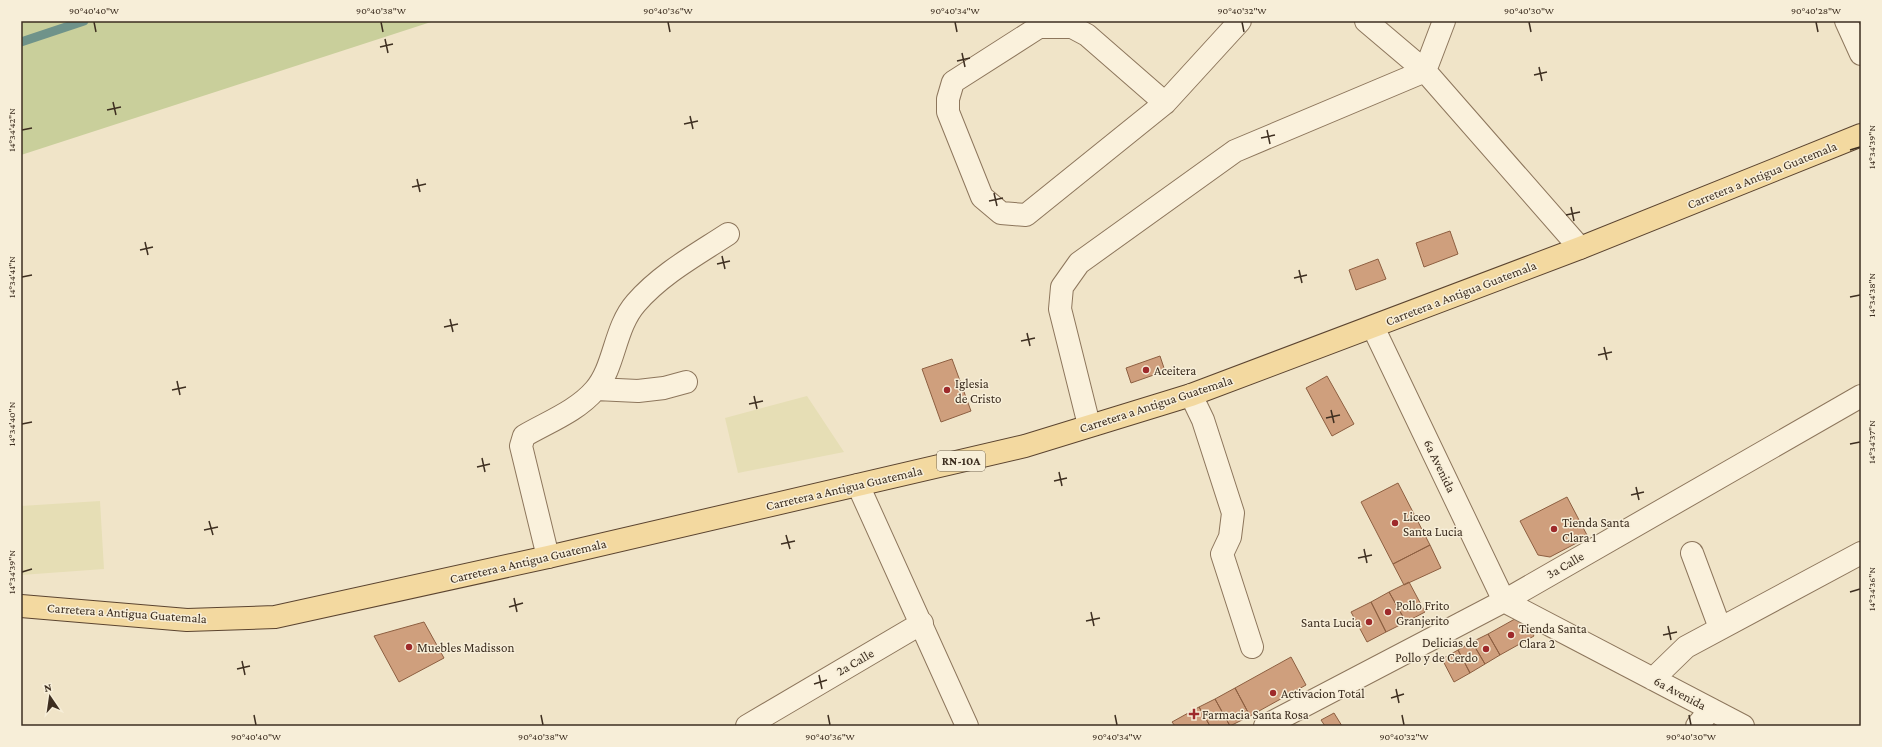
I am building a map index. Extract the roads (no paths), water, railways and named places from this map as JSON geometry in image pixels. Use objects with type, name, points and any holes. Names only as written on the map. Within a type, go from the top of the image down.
[{"type":"main road","name":"Carretera a Antigua Guatemala","points":[[21,606],[187,620],[275,617],[548,557],[1025,446],[1089,425],[1191,395],[1580,248],[1861,136]]},
{"type":"street","points":[[1165,103],[1087,35],[1072,26],[1039,27],[953,82],[948,99],[948,112],[982,197],[1001,213],[1026,215],[1165,103],[1240,21]]},
{"type":"street","points":[[1366,21],[1425,71],[1580,248]]},
{"type":"street","points":[[1089,425],[1060,309],[1062,287],[1079,263],[1235,151],[1425,71],[1444,21]]},
{"type":"street","points":[[1846,21],[1861,54]]},
{"type":"street","points":[[548,557],[521,441],[524,436],[578,406],[596,389],[607,368],[620,329],[635,304],[662,277],[728,234]]},
{"type":"street","name":"6a Avenida","points":[[1373,327],[1504,601],[1653,679],[1704,718],[1743,726]]},
{"type":"street","points":[[596,389],[638,391],[664,388],[686,382]]},
{"type":"street","points":[[1191,395],[1203,420],[1233,513],[1230,537],[1222,554],[1252,647]]},
{"type":"street","name":"3a Calle","points":[[1265,726],[1504,601],[1861,396]]},
{"type":"street","points":[[858,485],[922,623],[967,726]]},
{"type":"street","points":[[1692,553],[1720,628]]},
{"type":"street","points":[[1653,679],[1686,647],[1861,553]]},
{"type":"street","name":"2a Calle","points":[[747,726],[922,623]]},
{"type":"waterway","points":[[21,42],[84,21]]},
{"type":"place","name":"Aceitera","points":[[1146,370]]},
{"type":"place","name":"Iglesia de Cristo","points":[[947,390]]},
{"type":"place","name":"Liceo Santa Lucia","points":[[1395,523]]},
{"type":"place","name":"Tienda Santa Clara 1","points":[[1554,529]]},
{"type":"place","name":"Pollo Frito Granjerito","points":[[1388,612]]},
{"type":"place","name":"Santa Lucia","points":[[1369,622]]},
{"type":"place","name":"Tienda Santa Clara 2","points":[[1511,635]]},
{"type":"place","name":"Muebles Madisson","points":[[409,647]]},
{"type":"place","name":"Delicias de Pollo y de Cerdo","points":[[1486,649]]},
{"type":"place","name":"Activacion Total","points":[[1273,693]]},
{"type":"place","name":"Farmacia Santa Rosa","points":[[1194,714]]}]
